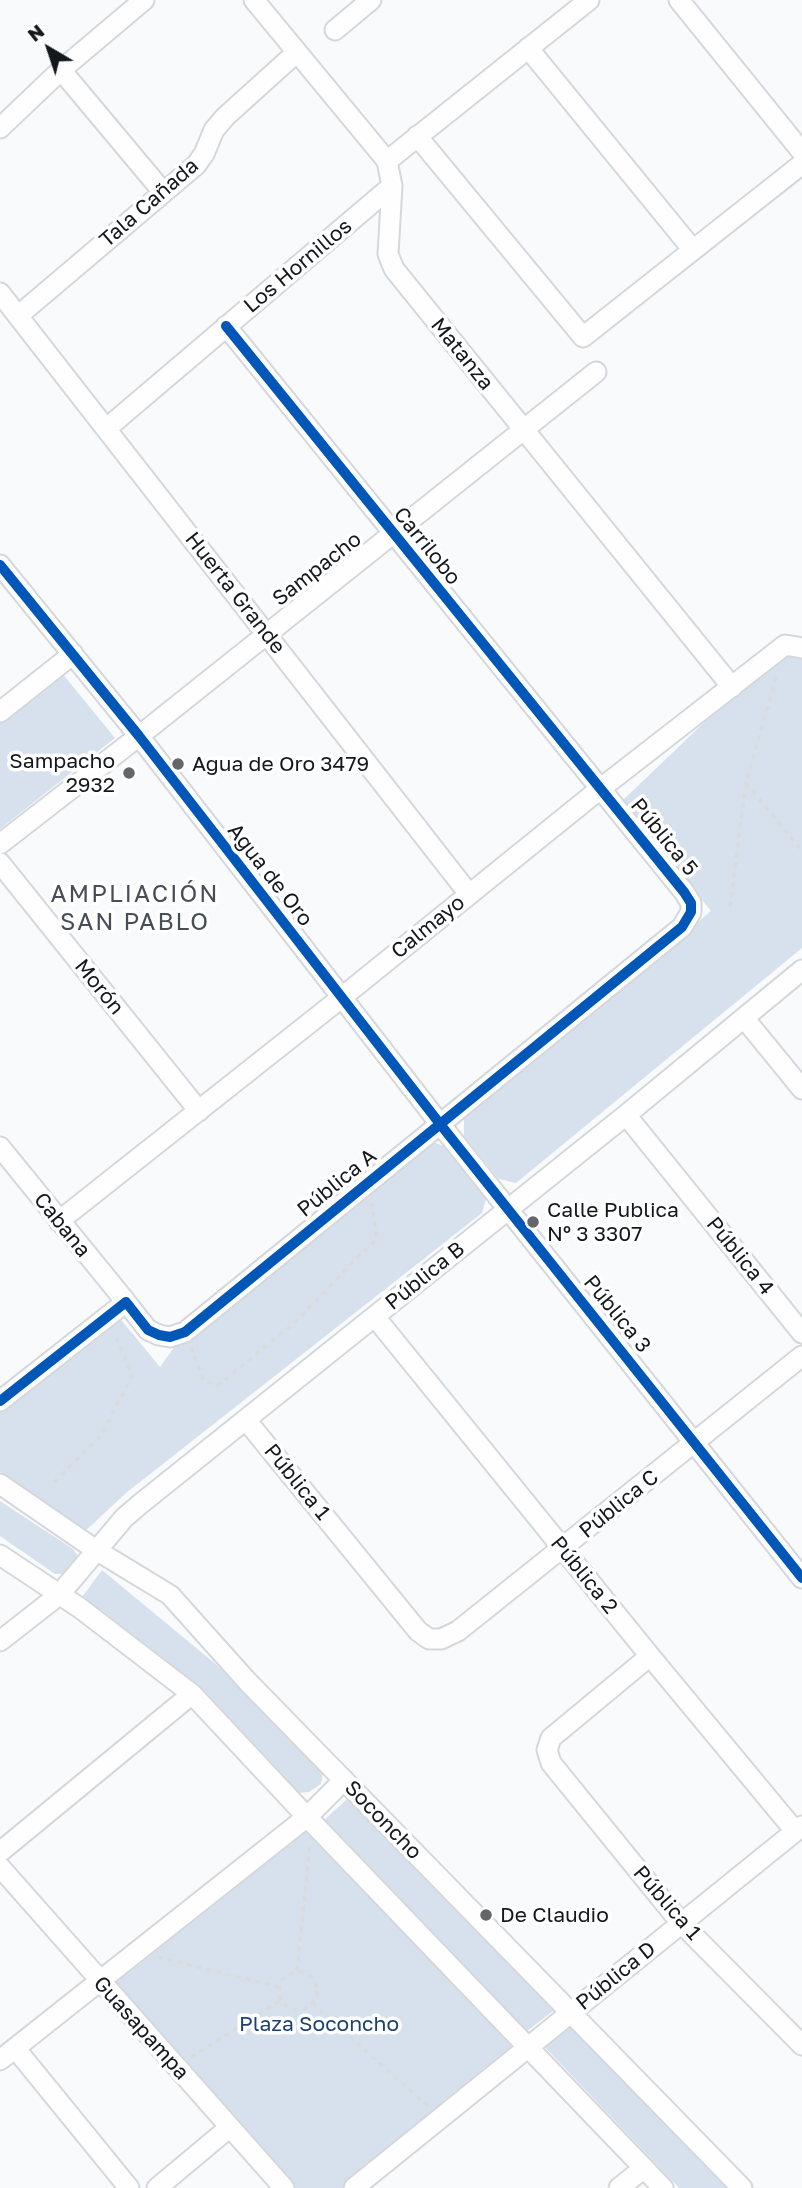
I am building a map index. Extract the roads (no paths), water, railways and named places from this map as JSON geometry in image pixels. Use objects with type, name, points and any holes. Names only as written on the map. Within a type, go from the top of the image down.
[{"type":"street","points":[[0,128],[61,70],[144,0]]},
{"type":"street","name":"Matanza","points":[[254,0],[387,161],[393,186],[388,254],[394,269],[732,687]]},
{"type":"street","points":[[335,30],[372,0]]},
{"type":"street","points":[[387,161],[589,0]]},
{"type":"street","points":[[679,0],[802,152]]},
{"type":"street","points":[[528,48],[693,250]]},
{"type":"street","name":"Tala Cañada","points":[[19,315],[196,165],[214,130],[225,117],[297,52]]},
{"type":"street","points":[[61,70],[163,192]]},
{"type":"street","points":[[417,136],[583,337],[802,164]]},
{"type":"street","name":"Los Hornillos","points":[[107,428],[393,186]]},
{"type":"street","name":"Huerta Grande","points":[[0,293],[469,894]]},
{"type":"street","name":"Carrilobo","points":[[226,326],[600,789]]},
{"type":"street","name":"Sampacho","points":[[0,844],[596,372]]},
{"type":"street","name":"Agua de Oro","points":[[0,565],[139,736],[508,1210]]},
{"type":"street","name":"Calmayo","points":[[59,1221],[600,789],[732,687],[794,647]]},
{"type":"street","points":[[0,712],[73,654]]},
{"type":"street","name":"Pública 5","points":[[600,789],[684,892],[691,903],[691,912]]},
{"type":"street","name":"Morón","points":[[0,863],[199,1111]]},
{"type":"street","name":"Pública A","points":[[125,1302],[148,1330],[170,1337],[185,1332],[682,927],[691,912]]},
{"type":"street","name":"Pública B","points":[[0,1642],[60,1595],[124,1518],[626,1115],[802,970]]},
{"type":"street","points":[[744,1018],[802,1089]]},
{"type":"street","name":"Pública 4","points":[[626,1115],[802,1333]]},
{"type":"street","name":"Cabana","points":[[0,1147],[125,1302]]},
{"type":"street","name":"Pública 3","points":[[508,1210],[696,1443]]},
{"type":"street","points":[[0,1401],[125,1302]]},
{"type":"street","name":"Pública 2","points":[[375,1317],[650,1656],[799,1828]]},
{"type":"street","name":"Pública C","points":[[429,1639],[441,1639],[458,1632],[802,1356]]},
{"type":"street","name":"Pública 1","points":[[246,1420],[418,1631],[429,1639]]},
{"type":"street","points":[[696,1443],[802,1578]]},
{"type":"street","name":"Soconcho","points":[[0,1484],[96,1550],[170,1595],[247,1681],[742,2188]]},
{"type":"street","points":[[0,1555],[60,1595],[192,1693],[309,1820],[663,2188]]},
{"type":"street","name":"Pública 1","points":[[650,1656],[551,1738],[547,1750],[551,1763],[681,1923],[799,2037]]},
{"type":"street","points":[[0,1852],[192,1693]]},
{"type":"street","points":[[129,2188],[8,2054],[309,1820],[344,1780]]},
{"type":"street","name":"Pública D","points":[[354,2188],[799,1828]]},
{"type":"street","name":"Guasapampa","points":[[0,1867],[284,2188]]},
{"type":"street","points":[[157,2188],[230,2127]]},
{"type":"street","points":[[619,2188],[644,2168]]},
{"type":"place","name":"Agua de Oro 3479","points":[[178,764]]},
{"type":"place","name":"Sampacho 2932","points":[[129,773]]},
{"type":"place","name":"Calle Publica Nº 3 3307","points":[[533,1222]]},
{"type":"place","name":"De Claudio","points":[[486,1915]]},
{"type":"district","name":"AMPLIACIÓN SAN PABLO","points":[[135,908]]},
{"type":"park label","name":"Plaza Soconcho","points":[[319,2024]]}]
